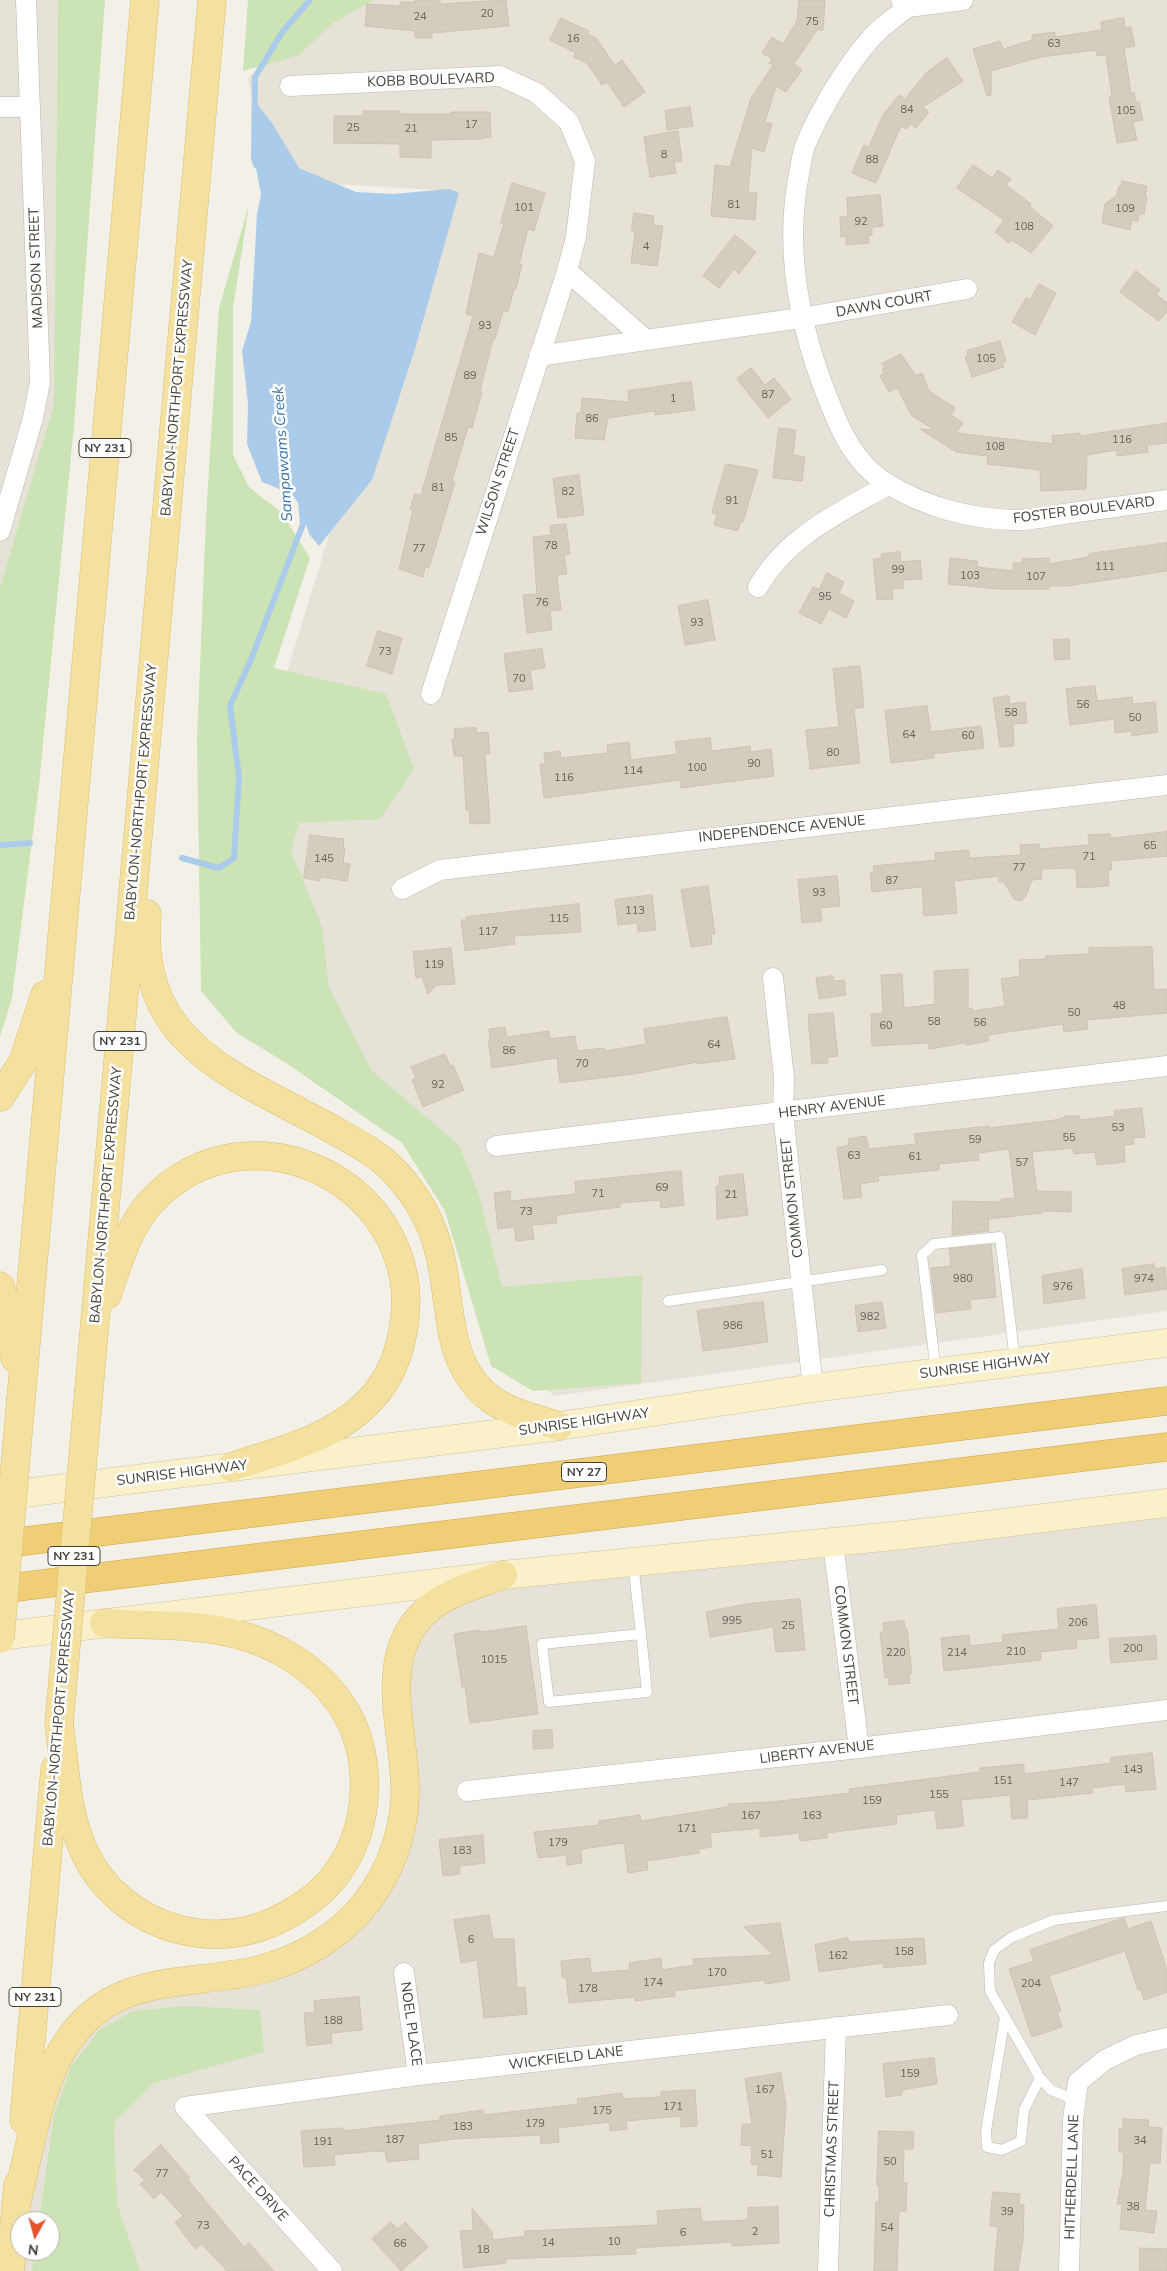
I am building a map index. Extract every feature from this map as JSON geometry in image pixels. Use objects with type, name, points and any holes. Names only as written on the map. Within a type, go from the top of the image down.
[{"type":"highway","name":"NY 27","points":[[0,1544],[1167,1401]]},
{"type":"highway","points":[[0,1590],[1167,1447]]},
{"type":"main road","name":"NY 231","points":[[0,1638],[145,0]]},
{"type":"main road","name":"BABYLON-NORTHPORT EXPRESSWAY","points":[[10,2271],[212,0]]},
{"type":"main road","points":[[145,750],[150,871],[146,925],[147,958],[157,993],[170,1021],[190,1044],[214,1063],[363,1147],[394,1171],[415,1197],[433,1232],[443,1269],[454,1346],[466,1371],[481,1390],[493,1400],[514,1411],[559,1426]]},
{"type":"main road","points":[[0,1097],[15,1076],[29,1047],[62,941]]},
{"type":"main road","points":[[94,1332],[126,1243],[141,1215],[172,1184],[202,1167],[234,1158],[267,1156],[284,1158],[318,1168],[348,1186],[362,1198],[375,1211],[393,1240],[406,1290],[406,1316],[402,1340],[390,1373],[381,1387],[362,1408],[335,1428],[310,1440],[231,1467]]},
{"type":"main road","points":[[0,1286],[6,1308],[21,1399]]},
{"type":"main road","name":"SUNRISE HIGHWAY","points":[[0,1496],[559,1426],[813,1388],[1167,1343]]},
{"type":"main road","points":[[0,1638],[104,1623],[503,1575],[833,1542],[1167,1503]]},
{"type":"main road","points":[[16,2204],[49,2078],[65,2045],[88,2017],[117,1997],[150,1985],[256,1971],[297,1958],[334,1934],[364,1905],[386,1870],[399,1837],[404,1812],[404,1775],[396,1685],[399,1662],[405,1642],[418,1619],[446,1596],[503,1575]]},
{"type":"main road","points":[[59,1724],[73,1815],[84,1852],[94,1869],[120,1900],[152,1920],[192,1933],[218,1934],[254,1930],[274,1922],[310,1901],[324,1888],[348,1856],[360,1819],[364,1799],[365,1778],[362,1758],[349,1719],[340,1703],[313,1673],[279,1651],[237,1634],[205,1628],[104,1623]]},
{"type":"street","name":"MADISON STREET","points":[[0,531],[33,418],[40,382],[26,0]]},
{"type":"street","name":"FOSTER BOULEVARD","points":[[963,0],[904,4],[878,31],[847,70],[823,108],[804,147],[794,197],[793,256],[802,318],[816,368],[833,411],[849,445],[867,470],[888,485],[928,504],[966,514],[1016,520],[1167,500]]},
{"type":"street","name":"KOBB BOULEVARD","points":[[290,86],[500,76],[537,93],[569,122],[585,160],[576,237],[567,271]]},
{"type":"street","points":[[0,106],[30,107]]},
{"type":"street","points":[[567,271],[646,340]]},
{"type":"street","name":"WILSON STREET","points":[[431,694],[567,271]]},
{"type":"street","name":"DAWN COURT","points":[[802,318],[967,290]]},
{"type":"street","points":[[539,356],[802,318]]},
{"type":"street","points":[[758,587],[772,565],[801,536],[888,485]]},
{"type":"street","name":"INDEPENDENCE AVENUE","points":[[402,889],[440,870],[1167,785]]},
{"type":"street","name":"COMMON STREET","points":[[773,978],[784,1078],[783,1113],[813,1388]]},
{"type":"street","name":"HENRY AVENUE","points":[[496,1146],[1167,1066]]},
{"type":"street","name":"COMMON STREET","points":[[833,1542],[859,1748]]},
{"type":"street","name":"LIBERTY AVENUE","points":[[467,1791],[859,1748],[1167,1710]]},
{"type":"street","name":"NOEL PLACE","points":[[404,1973],[418,2075]]},
{"type":"street","name":"WICKFIELD LANE","points":[[185,2107],[418,2075],[948,2016]]},
{"type":"street","name":"CHRISTMAS STREET","points":[[828,2271],[836,2027]]},
{"type":"street","points":[[1077,2091],[1104,2060],[1136,2045],[1167,2038]]},
{"type":"street","name":"HITHERDELL LANE","points":[[1069,2271],[1073,2120],[1077,2091]]},
{"type":"street","name":"PACE DRIVE","points":[[185,2107],[332,2271]]},
{"type":"lane","points":[[936,1372],[922,1255],[934,1244],[1000,1237],[1015,1362]]},
{"type":"lane","points":[[668,1301],[882,1270]]},
{"type":"lane","points":[[633,1561],[648,1692],[549,1702],[542,1644],[640,1634]]},
{"type":"lane","points":[[1077,2091],[1051,2090],[1040,2078],[990,1991],[989,1963],[994,1950],[1012,1937],[1054,1920],[1167,1906]]},
{"type":"lane","points":[[1005,2017],[986,2131],[987,2147],[1002,2150],[1022,2141],[1024,2110],[1040,2078]]},
{"type":"shaded area","points":[[0,0],[58,0],[65,424],[0,710]]},
{"type":"shaded area","points":[[342,0],[1167,0],[1167,1311],[554,1396],[490,1332],[451,1150],[280,1040],[268,734],[435,190],[269,180],[248,78]]},
{"type":"shaded area","points":[[1167,1503],[1167,2271],[10,2271],[12,2261],[60,2261],[60,2211],[21,2211],[44,2093],[88,2017],[297,1958],[386,1869],[410,1629],[503,1575]]},
{"type":"green space","points":[[58,0],[105,0],[74,425],[39,785],[12,998],[0,1037],[0,588],[54,404]]},
{"type":"green space","points":[[248,0],[374,0],[333,23],[299,55],[243,71]]},
{"type":"green space","points":[[249,205],[233,308],[233,455],[249,487],[282,513],[310,558],[274,668],[386,694],[414,769],[380,819],[299,823],[291,851],[322,927],[329,988],[372,1071],[459,1145],[479,1195],[502,1287],[642,1275],[641,1383],[533,1391],[491,1366],[445,1211],[402,1143],[286,1063],[237,1033],[201,991],[197,740],[206,518],[219,308]]},
{"type":"green space","points":[[184,2006],[260,2010],[264,2052],[154,2083],[114,2123],[117,2204],[140,2271],[32,2271],[34,2261],[60,2261],[60,2211],[40,2211],[54,2115],[71,2067],[99,2030],[133,2011]]},
{"type":"water","points":[[254,100],[272,123],[299,168],[356,192],[393,194],[449,189],[459,193],[415,349],[372,480],[319,546],[309,534],[301,507],[292,494],[262,482],[247,444],[248,404],[242,351],[251,322],[257,214],[261,194],[254,158]]},
{"type":"building","points":[[415,0],[440,0],[440,4],[506,0],[509,26],[432,33],[432,38],[415,38],[415,31],[365,26],[367,4],[400,6],[400,2],[415,2]]},
{"type":"building","points":[[799,0],[825,0],[823,30],[817,30],[794,64],[802,70],[786,92],[776,86],[765,122],[772,124],[764,152],[752,148],[748,192],[757,193],[755,220],[711,216],[715,165],[730,167],[751,98],[773,65],[769,63],[772,59],[762,53],[772,37],[783,44],[797,21]]},
{"type":"building","points":[[561,18],[589,31],[587,34],[596,38],[615,65],[622,60],[645,92],[624,107],[607,82],[602,85],[587,63],[574,57],[576,53],[550,40]]},
{"type":"building","points":[[1124,18],[1125,28],[1131,27],[1135,46],[1124,48],[1131,93],[1134,92],[1136,103],[1139,102],[1143,120],[1133,122],[1137,140],[1117,143],[1109,97],[1112,96],[1106,55],[1097,56],[1096,50],[1041,57],[991,71],[991,95],[987,96],[973,49],[1000,41],[1003,49],[1032,40],[1032,35],[1055,32],[1055,37],[1102,30],[1101,22]]},
{"type":"building","points":[[947,58],[963,81],[923,107],[929,112],[916,128],[911,124],[906,129],[901,126],[876,183],[852,173],[864,145],[869,147],[883,115],[899,95],[905,99],[927,72]]},
{"type":"building","points":[[690,107],[693,126],[667,130],[665,111]]},
{"type":"building","points":[[363,111],[400,111],[400,114],[490,112],[491,137],[483,139],[431,140],[431,158],[400,157],[400,144],[334,143],[334,116],[363,116]]},
{"type":"building","points":[[678,131],[682,161],[674,162],[676,173],[650,177],[644,137]]},
{"type":"building","points":[[973,165],[992,178],[998,170],[1011,179],[1006,185],[1031,204],[1029,206],[1053,226],[1031,253],[1012,240],[1009,243],[995,232],[1004,220],[957,188]]},
{"type":"building","points":[[1122,181],[1147,186],[1144,214],[1139,214],[1138,221],[1132,220],[1130,230],[1102,223],[1105,204],[1117,195]]},
{"type":"building","points":[[512,183],[545,193],[534,231],[528,229],[519,264],[522,264],[516,289],[514,289],[508,312],[503,311],[495,339],[493,339],[472,428],[468,427],[452,481],[455,482],[429,568],[425,567],[423,577],[399,569],[413,510],[410,509],[415,494],[421,495],[473,316],[466,314],[479,253],[494,257],[504,223],[501,223]]},
{"type":"building","points":[[880,195],[883,226],[872,227],[872,235],[868,236],[869,243],[846,245],[846,236],[841,237],[840,217],[848,217],[847,198]]},
{"type":"building","points":[[634,213],[654,216],[653,225],[663,226],[657,266],[631,263],[635,232],[632,231]]},
{"type":"building","points":[[735,235],[756,252],[739,274],[734,269],[719,288],[703,276]]},
{"type":"building","points":[[1136,271],[1160,290],[1156,294],[1167,303],[1167,311],[1159,321],[1120,292]]},
{"type":"building","points":[[1039,284],[1056,293],[1035,335],[1012,322],[1026,298],[1030,300]]},
{"type":"building","points":[[1000,341],[1006,361],[1002,363],[1004,367],[972,377],[965,356],[968,356],[967,351]]},
{"type":"building","points":[[901,354],[916,376],[922,373],[929,391],[955,408],[951,415],[963,423],[956,433],[1053,444],[1052,436],[1080,433],[1080,436],[1167,423],[1167,443],[1147,445],[1148,452],[1117,456],[1117,450],[1087,455],[1086,489],[1041,491],[1040,470],[987,464],[988,456],[956,452],[920,429],[933,429],[912,416],[897,388],[889,392],[880,376],[884,373],[882,369],[885,367],[882,364]]},
{"type":"building","points":[[751,368],[765,385],[774,378],[791,399],[768,418],[737,379]]},
{"type":"building","points":[[691,382],[695,410],[655,415],[655,411],[608,418],[604,440],[575,438],[577,413],[581,413],[582,398],[629,402],[628,391]]},
{"type":"building","points":[[779,428],[796,430],[793,455],[805,457],[802,481],[773,478]]},
{"type":"building","points":[[726,464],[758,470],[743,522],[741,521],[738,531],[714,525],[717,514],[712,513]]},
{"type":"building","points":[[579,475],[584,515],[558,518],[553,479]]},
{"type":"building","points":[[566,524],[570,554],[564,555],[567,574],[557,575],[561,610],[550,611],[552,630],[527,633],[523,595],[537,594],[533,537],[551,535],[550,526]]},
{"type":"building","points":[[1167,543],[1167,571],[1067,586],[1049,586],[1049,589],[997,589],[948,584],[950,558],[977,561],[977,567],[1013,571],[1013,563],[1022,563],[1022,559],[1049,558],[1049,564],[1088,557],[1089,554]]},
{"type":"building","points":[[900,552],[901,562],[920,560],[922,579],[903,580],[904,588],[892,589],[893,599],[877,600],[873,559],[882,558],[881,554]]},
{"type":"building","points":[[827,573],[844,582],[839,593],[854,601],[846,618],[829,609],[821,624],[799,613],[813,587],[819,589]]},
{"type":"building","points":[[708,600],[715,640],[685,645],[678,606]]},
{"type":"building","points":[[378,631],[402,638],[392,674],[367,666]]},
{"type":"building","points":[[1069,639],[1070,659],[1055,660],[1053,640]]},
{"type":"building","points":[[542,649],[545,668],[530,670],[533,689],[509,692],[504,654]]},
{"type":"building","points":[[860,666],[864,707],[854,709],[860,763],[810,769],[806,730],[839,727],[833,669]]},
{"type":"building","points":[[1095,686],[1097,701],[1132,697],[1133,704],[1155,702],[1158,732],[1132,736],[1132,731],[1115,733],[1114,719],[1070,725],[1066,689]]},
{"type":"building","points":[[1009,696],[1010,704],[1025,702],[1027,723],[1013,724],[1014,746],[1000,747],[993,698]]},
{"type":"building","points":[[927,706],[931,732],[981,726],[984,748],[933,754],[934,758],[891,763],[885,711]]},
{"type":"building","points":[[476,728],[477,733],[488,732],[490,753],[485,754],[490,823],[470,824],[469,809],[466,810],[463,756],[454,756],[452,739],[455,739],[454,729]]},
{"type":"building","points":[[710,738],[712,751],[750,746],[751,752],[771,749],[774,776],[681,788],[680,780],[544,798],[540,764],[545,764],[544,753],[560,751],[561,758],[608,753],[607,745],[629,742],[631,760],[677,754],[675,742]]},
{"type":"building","points":[[1167,832],[1167,856],[1111,861],[1112,870],[1108,870],[1109,886],[1077,888],[1076,868],[1041,869],[1042,879],[1032,880],[1026,896],[1021,901],[1014,899],[1004,882],[999,882],[999,876],[954,881],[957,913],[924,916],[922,887],[872,892],[870,873],[874,872],[873,866],[936,860],[935,853],[969,850],[969,858],[1021,855],[1020,845],[1039,844],[1040,849],[1089,845],[1088,835],[1110,834],[1111,838]]},
{"type":"building","points":[[310,835],[344,839],[343,863],[350,864],[347,881],[320,877],[320,881],[304,878]]},
{"type":"building","points":[[837,876],[840,906],[820,908],[822,921],[802,923],[798,880]]},
{"type":"building","points":[[708,886],[715,934],[711,934],[712,944],[691,947],[681,890]]},
{"type":"building","points":[[652,895],[656,930],[638,932],[637,923],[618,925],[615,900]]},
{"type":"building","points":[[579,904],[581,932],[514,936],[515,944],[465,951],[461,920],[466,920],[466,917]]},
{"type":"building","points":[[1152,947],[1154,990],[1167,989],[1167,1013],[1087,1020],[1088,1029],[1064,1032],[1063,1024],[988,1035],[988,1041],[966,1045],[965,1043],[929,1049],[928,1043],[872,1046],[871,1014],[883,1013],[881,975],[902,974],[904,1008],[935,1004],[934,971],[968,969],[968,1009],[972,1008],[973,1011],[1005,1006],[1001,979],[1020,976],[1019,960],[1046,959],[1046,956],[1089,954],[1089,948]]},
{"type":"building","points":[[451,948],[455,984],[437,985],[428,994],[422,977],[416,978],[413,952]]},
{"type":"building","points":[[833,976],[834,981],[844,980],[846,995],[819,999],[816,978]]},
{"type":"building","points":[[833,1013],[838,1056],[827,1057],[828,1063],[812,1064],[808,1015]]},
{"type":"building","points":[[727,1017],[735,1059],[697,1064],[697,1062],[634,1074],[560,1083],[557,1058],[492,1068],[488,1040],[490,1040],[489,1029],[505,1027],[507,1037],[549,1031],[550,1039],[575,1036],[577,1051],[604,1048],[605,1051],[646,1044],[644,1029]]},
{"type":"building","points":[[445,1054],[450,1066],[453,1065],[464,1090],[423,1107],[412,1080],[416,1078],[411,1067]]},
{"type":"building","points":[[1142,1108],[1145,1137],[1133,1138],[1134,1144],[1124,1145],[1125,1162],[1097,1165],[1095,1152],[1074,1154],[1073,1148],[1032,1152],[1037,1191],[1071,1192],[1071,1212],[1042,1211],[1042,1213],[988,1219],[989,1231],[952,1235],[953,1201],[1002,1202],[1001,1199],[1015,1198],[1009,1149],[978,1153],[979,1160],[939,1164],[939,1170],[878,1176],[879,1181],[860,1184],[862,1197],[844,1199],[837,1148],[849,1145],[848,1139],[866,1136],[869,1149],[916,1144],[914,1134],[989,1126],[989,1128],[1055,1120],[1064,1118],[1064,1116],[1079,1116],[1080,1120],[1115,1116],[1114,1111]]},
{"type":"building","points":[[681,1171],[684,1205],[661,1208],[660,1200],[620,1203],[620,1207],[556,1215],[557,1223],[532,1225],[534,1239],[516,1241],[514,1227],[498,1229],[494,1193],[510,1191],[511,1201],[576,1194],[575,1182]]},
{"type":"building","points":[[743,1174],[748,1215],[717,1219],[716,1186],[720,1185],[719,1177]]},
{"type":"building","points":[[991,1245],[996,1297],[970,1300],[971,1309],[936,1313],[931,1268],[951,1266],[949,1249]]},
{"type":"building","points":[[1154,1264],[1155,1269],[1165,1267],[1167,1289],[1125,1295],[1122,1269]]},
{"type":"building","points":[[1082,1269],[1085,1298],[1044,1304],[1042,1276]]},
{"type":"building","points":[[763,1302],[768,1342],[703,1351],[697,1311]]},
{"type":"building","points":[[882,1302],[886,1328],[858,1332],[855,1306]]},
{"type":"building","points":[[800,1599],[805,1650],[776,1652],[773,1627],[710,1637],[706,1612],[746,1604]]},
{"type":"building","points":[[1096,1605],[1099,1638],[1076,1640],[1077,1648],[1040,1652],[1041,1660],[944,1671],[941,1638],[969,1635],[970,1646],[1003,1642],[1002,1635],[1059,1629],[1057,1609]]},
{"type":"building","points":[[904,1621],[905,1628],[907,1629],[912,1673],[909,1673],[910,1683],[889,1685],[888,1677],[885,1678],[880,1632],[884,1632],[883,1623]]},
{"type":"building","points":[[526,1626],[538,1714],[470,1723],[465,1687],[462,1687],[454,1634]]},
{"type":"building","points":[[1156,1636],[1157,1659],[1111,1663],[1109,1639]]},
{"type":"building","points":[[552,1730],[553,1748],[533,1749],[533,1731]]},
{"type":"building","points":[[1152,1753],[1156,1789],[1126,1792],[1125,1784],[1092,1788],[1092,1793],[1027,1800],[1028,1818],[1012,1819],[1010,1795],[961,1800],[964,1826],[937,1829],[935,1810],[896,1815],[897,1824],[827,1833],[827,1838],[800,1841],[799,1833],[760,1837],[760,1828],[710,1833],[712,1847],[699,1849],[699,1853],[647,1861],[648,1870],[628,1873],[624,1843],[581,1849],[582,1863],[567,1865],[566,1855],[538,1858],[534,1832],[599,1825],[599,1821],[640,1815],[641,1821],[728,1807],[728,1804],[772,1802],[850,1793],[849,1789],[980,1772],[980,1768],[1024,1764],[1024,1774],[1111,1763],[1111,1758]]},
{"type":"building","points":[[483,1835],[485,1863],[459,1866],[460,1874],[443,1876],[439,1840]]},
{"type":"building","points":[[489,1915],[493,1939],[514,1939],[517,1988],[525,1987],[527,2014],[484,2018],[477,1960],[461,1963],[454,1920]]},
{"type":"building","points":[[1124,1918],[1128,1929],[1151,1921],[1167,1970],[1167,1992],[1144,2000],[1141,1990],[1138,1990],[1125,1951],[1049,1976],[1061,2011],[1057,2011],[1062,2027],[1032,2037],[1009,1969],[1034,1961],[1030,1950]]},
{"type":"building","points":[[780,1923],[790,1980],[765,1984],[765,1980],[674,1991],[675,1996],[635,2001],[634,1997],[569,2003],[566,1978],[562,1977],[561,1961],[590,1958],[591,1973],[630,1970],[629,1963],[661,1958],[662,1970],[694,1965],[693,1959],[773,1955],[744,1927]]},
{"type":"building","points":[[848,1938],[849,1942],[924,1938],[926,1964],[884,1968],[883,1963],[819,1972],[815,1945]]},
{"type":"building","points":[[359,1997],[362,2030],[331,2033],[332,2043],[307,2046],[304,2013],[315,2012],[314,2001]]},
{"type":"building","points":[[934,2058],[937,2084],[902,2090],[902,2095],[886,2097],[883,2064]]},
{"type":"building","points":[[781,2073],[786,2106],[781,2177],[757,2175],[758,2165],[751,2164],[752,2146],[741,2145],[742,2124],[752,2124],[745,2079]]},
{"type":"building","points":[[695,2090],[697,2126],[681,2127],[680,2116],[626,2121],[627,2129],[610,2131],[609,2122],[558,2128],[559,2142],[541,2144],[540,2135],[455,2139],[418,2144],[419,2159],[387,2162],[385,2152],[374,2151],[334,2155],[335,2165],[304,2167],[301,2131],[343,2128],[343,2131],[440,2120],[440,2116],[483,2110],[484,2115],[578,2104],[577,2099],[622,2093],[623,2099],[661,2097],[661,2092]]},
{"type":"building","points":[[1123,2119],[1149,2120],[1148,2127],[1162,2128],[1160,2163],[1150,2163],[1145,2210],[1157,2211],[1154,2233],[1120,2229],[1122,2204],[1117,2204],[1123,2172],[1124,2152],[1119,2152],[1119,2129],[1123,2129]]},
{"type":"building","points":[[879,2131],[914,2132],[913,2149],[904,2149],[903,2183],[907,2183],[906,2211],[899,2211],[897,2271],[874,2271],[876,2202],[879,2202],[877,2175]]},
{"type":"building","points":[[161,2145],[190,2178],[188,2180],[244,2247],[249,2243],[274,2271],[227,2271],[202,2244],[195,2249],[175,2222],[183,2216],[161,2192],[154,2199],[140,2184],[145,2180],[134,2170]]},
{"type":"building","points":[[993,2192],[1020,2194],[1019,2205],[1024,2205],[1023,2241],[1018,2271],[994,2271],[998,2227],[990,2226]]},
{"type":"building","points":[[778,2207],[779,2243],[732,2246],[732,2242],[635,2248],[636,2254],[505,2259],[506,2263],[464,2268],[460,2231],[473,2230],[472,2208],[492,2232],[493,2240],[525,2236],[525,2231],[658,2225],[657,2211],[700,2208],[702,2222],[748,2220],[748,2208]]},
{"type":"building","points":[[391,2222],[398,2229],[405,2222],[428,2247],[401,2271],[372,2239]]},
{"type":"building","points":[[1140,2248],[1167,2249],[1167,2271],[1140,2271]]},
{"type":"waterway","name":"Sampawams Creek","points":[[256,165],[254,158],[255,77],[283,31],[310,0]]},
{"type":"waterway","name":"Sampawams Creek","points":[[182,858],[219,868],[234,858],[239,777],[230,706],[252,657],[303,524],[301,500]]},
{"type":"waterway","name":"Sampawams Creek","points":[[0,845],[30,843]]}]
